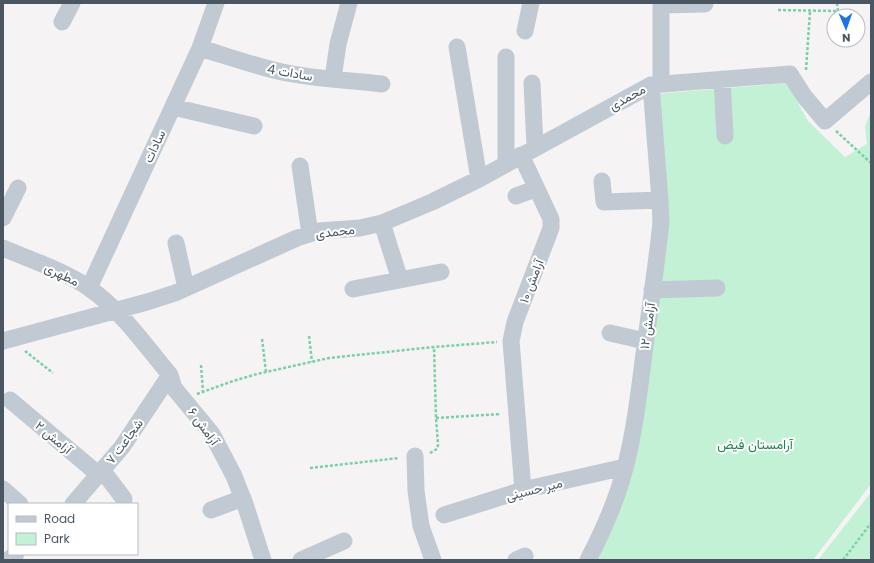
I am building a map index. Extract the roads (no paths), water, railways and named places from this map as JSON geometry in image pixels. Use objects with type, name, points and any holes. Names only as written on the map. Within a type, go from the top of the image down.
[{"type":"street","points":[[62,22],[72,3]]},
{"type":"street","name":"سادات","points":[[89,288],[200,48],[216,3]]},
{"type":"street","points":[[333,78],[338,44],[349,3]]},
{"type":"street","points":[[525,31],[531,3]]},
{"type":"street","points":[[661,4],[705,4]]},
{"type":"street","name":"آرامش ۱۲","points":[[588,560],[604,529],[625,467],[633,427],[659,238],[660,200],[656,84],[661,4]]},
{"type":"street","points":[[457,47],[479,179]]},
{"type":"street","name":"سادات 4","points":[[200,48],[283,72],[382,84]]},
{"type":"street","points":[[506,57],[506,164]]},
{"type":"street","points":[[656,84],[790,74],[814,110],[825,121],[871,82]]},
{"type":"street","points":[[722,80],[725,136]]},
{"type":"street","points":[[528,151],[532,83]]},
{"type":"street","name":"محمدی","points":[[6,340],[148,302],[186,288],[253,256],[297,238],[319,231],[360,228],[382,223],[432,202],[479,179],[528,151],[656,84]]},
{"type":"street","points":[[173,107],[254,126]]},
{"type":"street","name":"آرامش ۱۰","points":[[523,490],[511,341],[515,322],[551,228],[550,219],[535,189],[528,151]]},
{"type":"street","points":[[300,166],[310,234]]},
{"type":"street","points":[[602,181],[604,202],[660,200]]},
{"type":"street","points":[[3,218],[18,188]]},
{"type":"street","points":[[516,196],[535,189]]},
{"type":"street","points":[[382,223],[400,280]]},
{"type":"street","points":[[176,243],[186,288]]},
{"type":"street","name":"مطهری","points":[[3,248],[63,274],[89,288],[115,310]]},
{"type":"street","points":[[353,289],[442,272]]},
{"type":"street","points":[[652,290],[717,288]]},
{"type":"street","name":"آرامش ۶","points":[[115,310],[170,375],[174,388],[212,434],[234,476],[243,498],[263,560]]},
{"type":"street","points":[[610,333],[645,341]]},
{"type":"street","name":"شجاعت ۷","points":[[74,503],[122,447],[170,375]]},
{"type":"street","name":"آرامش ۲","points":[[10,400],[100,472],[124,499]]},
{"type":"street","points":[[414,456],[416,492],[420,520],[433,560]]},
{"type":"street","name":"میر حسینی","points":[[444,515],[523,490],[625,467]]},
{"type":"street","points":[[3,489],[19,503]]},
{"type":"street","points":[[211,510],[243,498]]},
{"type":"street","points":[[301,560],[344,541]]},
{"type":"park label","name":"آرامستان فیض","points":[[755,444]]}]
